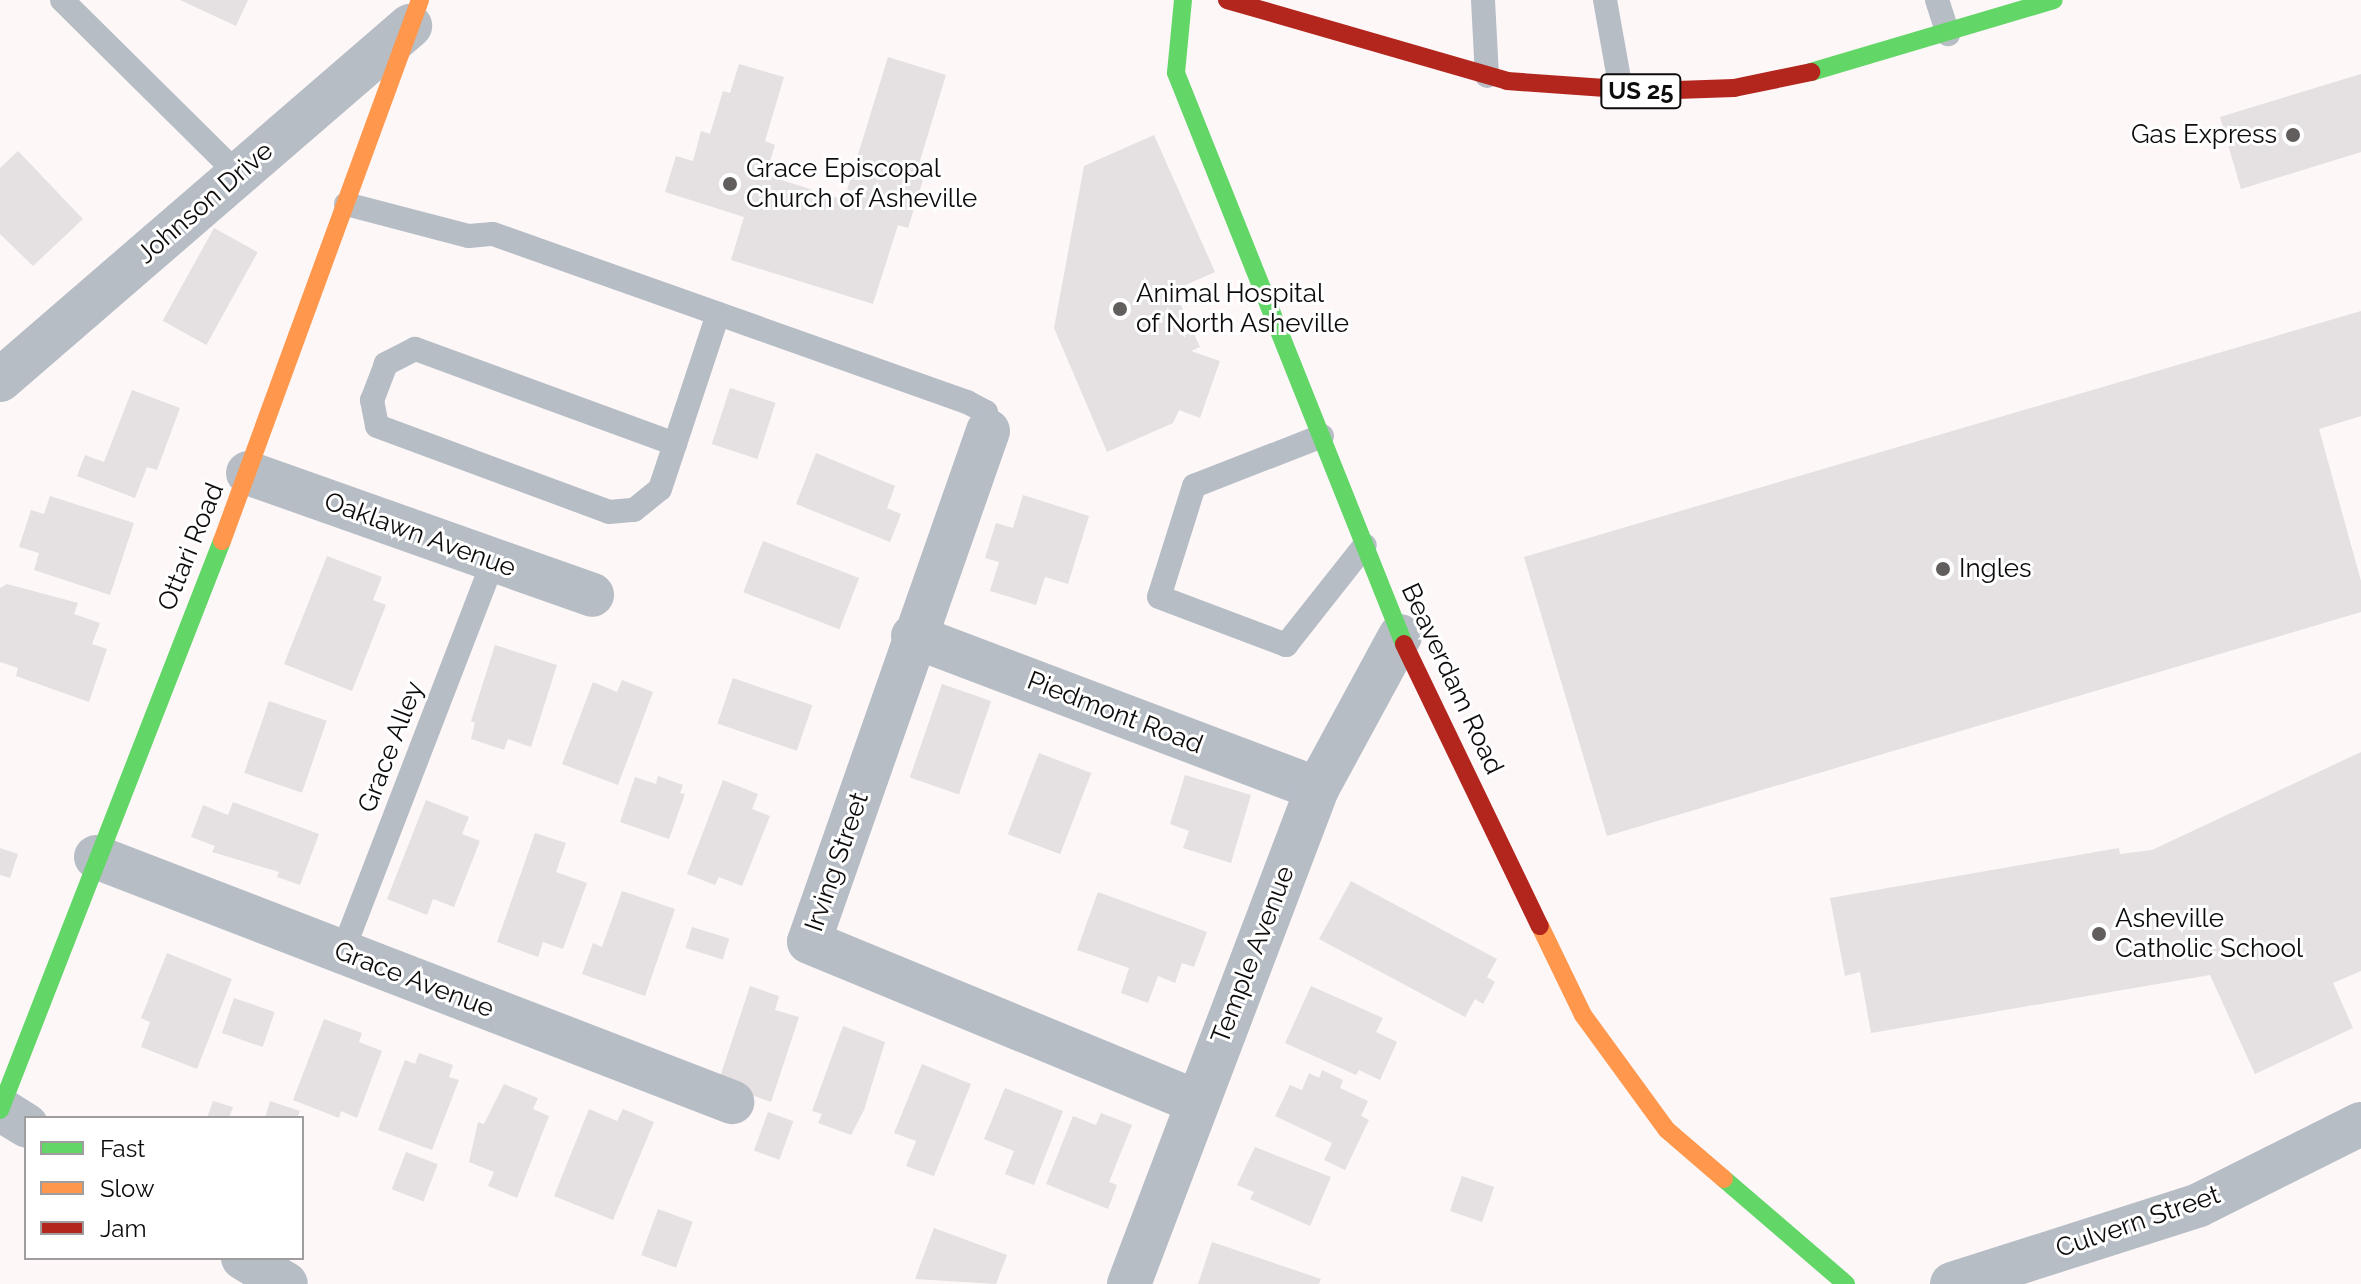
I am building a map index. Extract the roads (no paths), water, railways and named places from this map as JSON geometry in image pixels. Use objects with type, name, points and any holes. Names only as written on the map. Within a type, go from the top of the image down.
[{"type":"street","name":"Beaverdam Road","points":[[1183,0],[1176,73],[1400,636],[1583,1015],[1667,1130],[1846,1284]]},
{"type":"street","name":"US 25","points":[[1227,0],[1487,76],[1621,90],[1734,88],[1948,34],[2054,0]]},
{"type":"street","name":"Johnson Drive","points":[[0,380],[238,174],[415,13]]},
{"type":"street","name":"Ottari Road","points":[[0,1110],[248,473],[415,13]]},
{"type":"street","name":"Irving Street","points":[[988,431],[913,636],[809,942],[1197,1102]]},
{"type":"street","name":"Oaklawn Avenue","points":[[248,473],[592,595]]},
{"type":"street","name":"Piedmont Road","points":[[913,636],[1317,789]]},
{"type":"street","name":"Temple Avenue","points":[[1129,1284],[1317,789],[1400,636]]},
{"type":"street","name":"Grace Avenue","points":[[96,857],[732,1102]]},
{"type":"street","points":[[0,1110],[24,1124]]},
{"type":"street","name":"Culvern Street","points":[[1952,1284],[2199,1205],[2361,1124]]},
{"type":"street","points":[[246,1260],[286,1284]]},
{"type":"lane","points":[[62,0],[238,174]]},
{"type":"lane","points":[[1308,25],[1314,0]]},
{"type":"lane","points":[[1605,0],[1621,90]]},
{"type":"lane","points":[[1937,0],[1948,34]]},
{"type":"lane","points":[[1480,1],[1487,76]]},
{"type":"lane","points":[[346,204],[469,236],[493,234],[977,406],[986,412],[988,431]]},
{"type":"lane","points":[[675,444],[415,349],[386,364],[372,400],[377,426],[609,512],[634,510],[660,489],[675,444],[718,314]]},
{"type":"lane","points":[[1322,436],[1194,486],[1159,597],[1286,645],[1365,545]]},
{"type":"lane","name":"Grace Alley","points":[[342,953],[493,562]]},
{"type":"place","name":"Gas Express","points":[[2293,135]]},
{"type":"place","name":"Grace Episcopal Church of Asheville","points":[[730,184]]},
{"type":"place","name":"Animal Hospital of North Asheville","points":[[1120,309]]},
{"type":"place","name":"Ingles","points":[[1943,569]]},
{"type":"place","name":"Asheville Catholic School","points":[[2099,934]]}]
